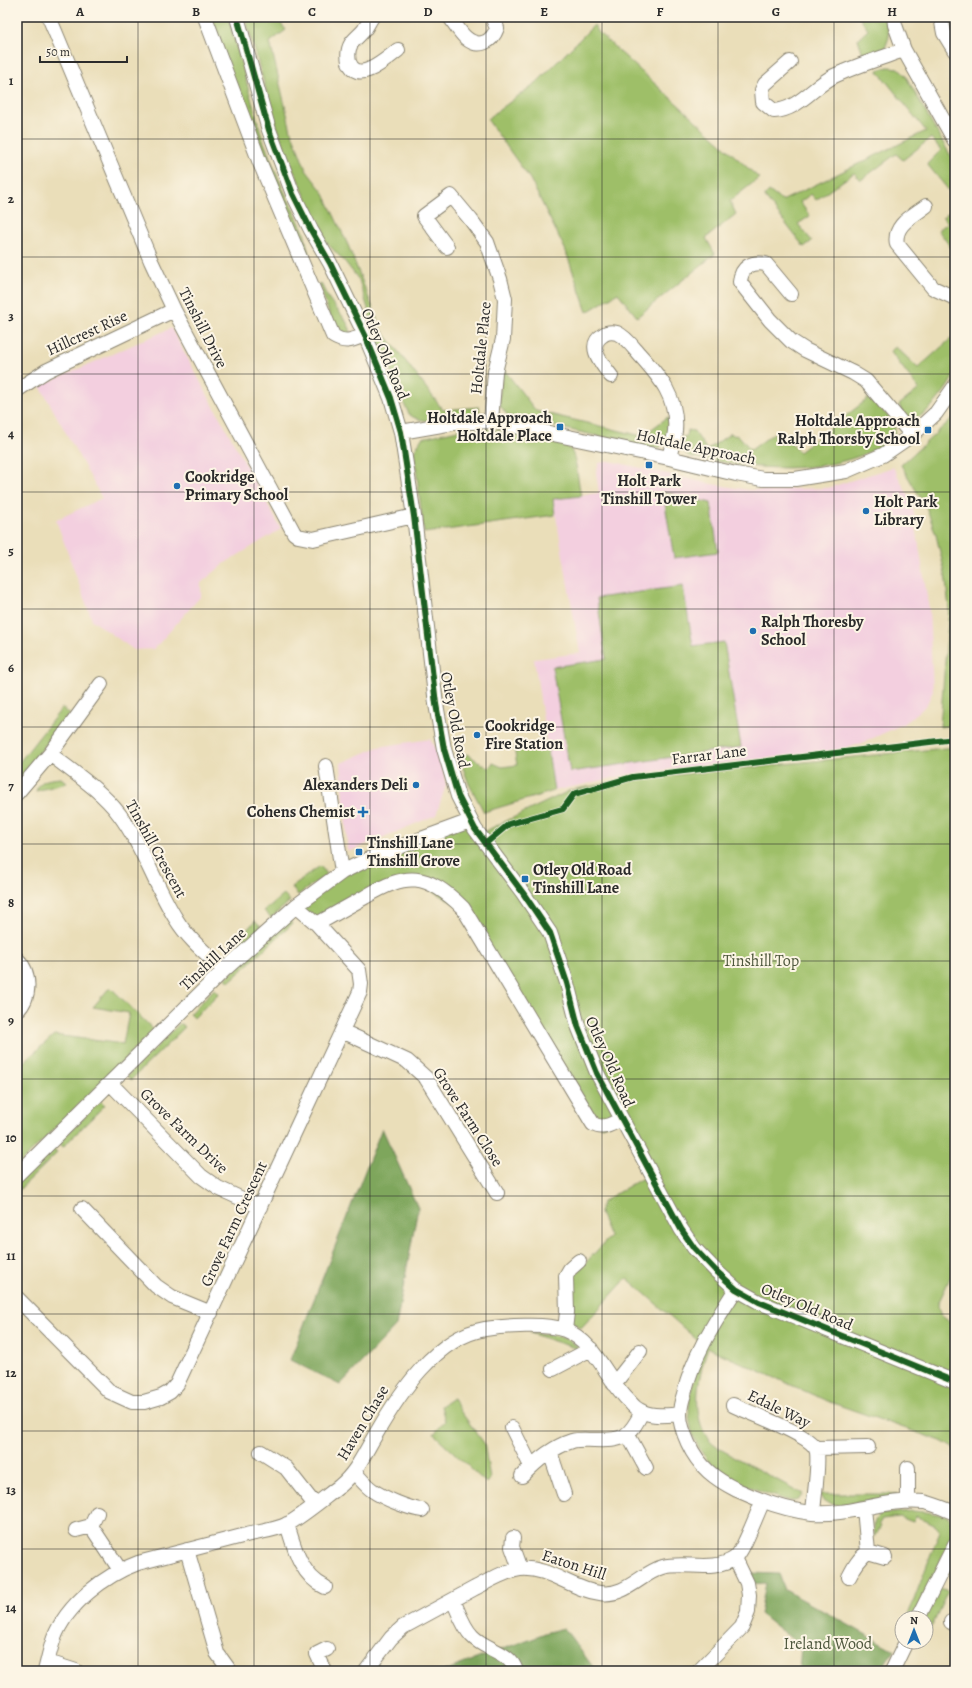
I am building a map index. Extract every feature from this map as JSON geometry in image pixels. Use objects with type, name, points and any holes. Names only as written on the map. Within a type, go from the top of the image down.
[{"type":"street","name":"Tinshill Drive","points":[[49,17],[151,261],[174,310],[294,533],[298,536],[313,539],[414,516]]},
{"type":"street","name":"Otley Old Road","points":[[205,17],[260,164],[333,336],[342,341],[351,340],[365,335]]},
{"type":"street","name":"Otley Old Road","points":[[236,17],[269,130],[293,194],[330,263],[365,335],[391,398],[401,432],[414,516],[433,682],[444,749],[458,796],[470,821],[485,844],[541,918],[550,933],[567,983],[578,1026],[597,1073],[621,1119],[681,1229],[694,1248],[736,1289],[758,1302],[955,1382]]},
{"type":"street","points":[[372,17],[364,30],[351,44],[348,53],[349,62],[353,68],[358,71],[370,70],[398,50]]},
{"type":"street","points":[[450,17],[466,38],[482,43],[494,37],[497,28],[492,17]]},
{"type":"street","points":[[894,17],[895,25],[904,50],[955,141]]},
{"type":"street","points":[[941,17],[944,33],[955,51]]},
{"type":"street","points":[[790,62],[765,84],[762,90],[763,102],[774,111],[783,111],[791,108],[821,83],[835,75],[904,50]]},
{"type":"street","name":"Holtdale Place","points":[[447,247],[424,216],[451,196],[472,220],[487,242],[500,279],[505,299],[503,339],[495,372],[491,421]]},
{"type":"street","points":[[926,206],[902,225],[896,236],[898,244],[933,288],[955,298]]},
{"type":"street","points":[[791,294],[766,264],[749,264],[740,276],[740,282],[770,320],[791,341],[805,350],[853,373],[866,381],[912,435]]},
{"type":"street","name":"Hillcrest Rise","points":[[17,390],[46,371],[174,310]]},
{"type":"street","points":[[611,376],[597,357],[595,350],[596,342],[601,336],[607,333],[615,332],[622,336],[650,367],[672,401],[676,416],[675,433],[669,458]]},
{"type":"street","name":"Holtdale Approach","points":[[401,432],[453,422],[491,421],[763,479],[795,479],[846,471],[883,455],[912,435],[936,413],[955,386]]},
{"type":"street","points":[[17,793],[50,754],[101,684]]},
{"type":"street","name":"Tinshill Crescent","points":[[50,754],[110,802],[120,815],[135,841],[176,920],[190,937],[224,970]]},
{"type":"street","points":[[326,766],[342,872]]},
{"type":"street","name":"Tinshill Lane","points":[[17,1175],[224,970],[296,906],[342,872],[375,856],[470,821]]},
{"type":"street","name":"Otley Old Road","points":[[317,924],[384,885],[397,880],[410,879],[424,881],[435,885],[453,898],[462,908],[593,1124],[602,1127],[621,1119]]},
{"type":"street","name":"Grove Farm Crescent","points":[[17,1298],[110,1392],[132,1402],[144,1402],[161,1398],[170,1392],[177,1384],[360,992],[361,975],[359,970],[317,924],[296,906]]},
{"type":"street","points":[[17,959],[26,970],[28,982],[25,999],[17,1011]]},
{"type":"street","name":"Grove Farm Close","points":[[342,1031],[407,1061],[426,1078],[497,1193]]},
{"type":"street","name":"Grove Farm Drive","points":[[110,1083],[201,1176],[218,1188],[260,1207]]},
{"type":"street","points":[[82,1209],[156,1286],[172,1296],[211,1313]]},
{"type":"street","points":[[565,1330],[567,1312],[566,1276],[570,1269],[579,1261]]},
{"type":"street","points":[[736,1289],[703,1342],[692,1366],[686,1382],[680,1414],[685,1437],[694,1457],[704,1469],[725,1484],[763,1501],[790,1509],[813,1513],[846,1511],[908,1502],[923,1502],[933,1504],[955,1513]]},
{"type":"street","name":"Haven Chase","points":[[46,1666],[54,1638],[60,1625],[70,1612],[85,1596],[120,1570],[138,1563],[287,1524],[341,1485],[354,1472],[404,1388],[432,1359],[459,1337],[470,1332],[486,1329],[520,1327],[544,1327],[565,1330],[580,1339],[591,1349],[622,1395],[642,1412]]},
{"type":"street","points":[[553,1369],[591,1349]]},
{"type":"street","points":[[614,1384],[640,1351]]},
{"type":"street","name":"Edale Way","points":[[733,1405],[775,1422],[807,1440],[816,1448],[817,1460],[813,1513]]},
{"type":"street","points":[[512,1428],[527,1471],[550,1452],[573,1441],[617,1440],[628,1435],[635,1428],[642,1412],[654,1415],[680,1414]]},
{"type":"street","points":[[628,1435],[646,1468]]},
{"type":"street","points":[[816,1448],[868,1447]]},
{"type":"street","points":[[261,1452],[286,1468],[315,1505]]},
{"type":"street","points":[[550,1452],[564,1494]]},
{"type":"street","points":[[908,1468],[908,1502]]},
{"type":"street","points":[[354,1472],[370,1489],[409,1507],[422,1510]]},
{"type":"street","points":[[706,1668],[742,1627],[748,1612],[750,1595],[747,1583],[735,1558],[739,1553],[763,1501]]},
{"type":"street","points":[[864,1508],[868,1552]]},
{"type":"street","points":[[92,1526],[97,1513]]},
{"type":"street","points":[[287,1524],[297,1554],[304,1567],[316,1583],[325,1587]]},
{"type":"street","points":[[76,1530],[92,1526]]},
{"type":"street","points":[[92,1526],[120,1570]]},
{"type":"street","points":[[513,1538],[512,1547],[520,1569]]},
{"type":"street","points":[[922,1610],[955,1544]]},
{"type":"street","points":[[187,1550],[217,1653],[230,1671]]},
{"type":"street","points":[[849,1577],[856,1563],[868,1552],[885,1556]]},
{"type":"street","name":"Eaton Hill","points":[[366,1671],[396,1632],[403,1627],[508,1571],[531,1569],[541,1571],[593,1592],[610,1594],[627,1588],[655,1569],[666,1566],[721,1564],[735,1558]]},
{"type":"street","points":[[453,1600],[470,1634],[481,1644],[511,1660],[516,1671]]},
{"type":"street","points":[[326,1671],[317,1654],[328,1649]]},
{"type":"street","points":[[892,1671],[902,1650]]},
{"type":"street","points":[[46,1666],[76,1671]]},
{"type":"shaded area","name":"Cookridge Primary School","points":[[171,328],[281,529],[225,563],[201,583],[201,596],[154,649],[134,650],[92,620],[56,520],[102,498],[40,386]]},
{"type":"shaded area","name":"Ralph Thoresby School","points":[[610,461],[712,484],[749,490],[828,488],[893,467],[912,502],[929,609],[933,691],[927,704],[903,724],[867,741],[842,750],[631,774],[554,791],[534,659],[580,653],[553,499],[599,493],[596,473],[599,463]]},
{"type":"shaded area","points":[[430,739],[441,761],[446,785],[436,815],[348,852],[341,763],[378,747]]},
{"type":"green space","points":[[209,17],[228,17],[263,140],[281,185],[304,232],[309,255],[305,256],[285,212]]},
{"type":"green space","points":[[245,17],[276,17],[286,30],[270,42],[291,131],[306,170],[323,192],[348,245],[381,329],[443,410],[479,407],[480,411],[456,419],[434,421],[416,418],[410,415],[378,341],[359,280],[346,263],[326,242],[286,153],[272,111]]},
{"type":"green space","points":[[859,17],[886,17],[889,37],[884,51],[864,57],[858,39],[868,30]]},
{"type":"green space","points":[[594,25],[599,33],[759,178],[730,201],[736,214],[706,238],[715,254],[637,317],[618,293],[587,312],[565,249],[530,179],[487,119],[537,82]]},
{"type":"green space","points":[[888,67],[898,68],[905,75],[955,162],[955,198],[927,164],[941,150],[931,138],[903,160],[896,154],[861,180],[854,173],[816,200],[811,194],[800,202],[810,216],[798,224],[812,241],[804,247],[764,196],[769,191],[782,201],[926,131],[877,70]]},
{"type":"green space","points":[[955,208],[955,253],[938,230],[948,223],[943,217]]},
{"type":"green space","points":[[321,283],[324,291],[350,328],[350,336],[336,333],[319,284]]},
{"type":"green space","points":[[955,335],[956,367],[954,375],[948,386],[934,404],[920,416],[905,416],[899,405],[919,389],[890,351],[896,347],[918,368]]},
{"type":"green space","points":[[502,367],[536,411],[642,436],[668,417],[669,430],[667,437],[659,448],[651,448],[508,416],[499,404]]},
{"type":"green space","points":[[869,398],[892,422],[895,430],[892,439],[879,447],[841,462],[799,468],[756,467],[692,457],[685,453],[680,444],[679,438],[687,436],[688,430],[694,431],[707,450],[731,433],[739,436],[751,450],[774,433],[785,435],[799,452]]},
{"type":"green space","points":[[955,416],[955,725],[940,727],[949,608],[945,573],[936,535],[927,509],[901,465]]},
{"type":"green space","points":[[467,428],[523,433],[553,440],[564,445],[571,450],[573,454],[581,496],[553,499],[555,515],[424,533],[414,452],[422,438]]},
{"type":"green space","points":[[663,492],[711,503],[718,552],[674,558]]},
{"type":"green space","points":[[683,586],[693,646],[724,642],[741,747],[570,772],[552,667],[606,659],[597,598]]},
{"type":"green space","points":[[62,708],[70,714],[17,781],[17,765]]},
{"type":"green space","points":[[547,743],[554,791],[484,812],[469,784],[459,757],[467,754],[488,768],[493,763],[502,767],[517,765],[514,747]]},
{"type":"green space","name":"Tinshill Top","points":[[955,747],[955,1267],[938,1304],[938,1308],[945,1319],[955,1324],[955,1449],[941,1441],[827,1401],[708,1348],[698,1387],[699,1415],[702,1428],[709,1439],[718,1448],[803,1494],[796,1500],[787,1500],[722,1474],[704,1456],[694,1438],[689,1414],[689,1403],[697,1370],[705,1347],[627,1278],[581,1328],[566,1319],[566,1283],[610,1237],[600,1213],[602,1202],[651,1173],[621,1119],[602,1127],[463,908],[410,879],[317,924],[296,906],[343,872],[470,821],[479,834],[571,790],[634,779]]},
{"type":"green space","points":[[61,778],[67,783],[36,791],[43,782],[49,779]]},
{"type":"green space","points":[[320,866],[327,874],[298,895],[291,887]]},
{"type":"green space","points":[[284,894],[290,901],[271,918],[264,911]]},
{"type":"green space","points":[[289,920],[292,924],[229,982],[226,978]]},
{"type":"green space","points":[[255,921],[261,926],[237,951],[232,946]]},
{"type":"green space","points":[[110,987],[154,1030],[17,1166],[17,1068],[54,1035],[123,1044],[129,1013],[93,1007]]},
{"type":"green space","points":[[214,989],[219,993],[194,1018],[190,1014]]},
{"type":"green space","points":[[180,1023],[185,1027],[131,1080],[127,1076]]},
{"type":"green space","points":[[101,1101],[105,1105],[63,1147],[58,1143]]},
{"type":"green space","points":[[382,1128],[418,1208],[396,1326],[340,1385],[290,1360]]},
{"type":"green space","points":[[52,1148],[57,1153],[17,1192],[17,1183]]},
{"type":"green space","points":[[530,1333],[550,1334],[562,1337],[573,1343],[578,1347],[578,1349]]},
{"type":"green space","points":[[453,1398],[461,1412],[484,1443],[490,1478],[486,1483],[434,1434],[445,1421],[441,1406]]},
{"type":"green space","points":[[819,1494],[897,1494],[883,1499],[838,1505],[824,1502]]},
{"type":"green space","points":[[912,1511],[925,1512],[948,1516],[954,1525],[954,1533],[917,1610],[910,1610],[940,1531],[936,1526],[916,1516],[913,1522],[900,1517],[882,1519],[879,1524],[881,1526],[875,1537],[875,1521],[882,1514]]},
{"type":"green space","name":"Ireland Wood","points":[[749,1573],[779,1574],[785,1590],[894,1650],[881,1671],[799,1671],[801,1646],[760,1614],[766,1583],[749,1584]]},
{"type":"green space","points":[[940,1588],[948,1591],[934,1621],[934,1610],[930,1610]]},
{"type":"green space","points":[[564,1628],[596,1671],[444,1671],[548,1632]]},
{"type":"cycle path","points":[[237,17],[269,130],[293,194],[330,263],[365,335],[391,398],[401,432],[414,516],[436,704],[444,749],[458,796],[475,829],[523,893],[550,933],[567,983],[578,1026],[597,1073],[681,1229],[694,1248],[736,1289],[759,1302],[955,1382]]},
{"type":"cycle path","name":"Farrar Lane","points":[[485,844],[509,824],[563,809],[574,794],[633,777],[955,739]]},
{"type":"place","name":"Holtdale Approach Holtdale Place","points":[[560,427]]},
{"type":"place","name":"Holtdale Approach Ralph Thorsby School","points":[[928,430]]},
{"type":"place","name":"Holt Park Tinshill Tower","points":[[649,465]]},
{"type":"place","name":"Cookridge Primary School","points":[[177,486]]},
{"type":"place","name":"Holt Park Library","points":[[866,511]]},
{"type":"place","name":"Ralph Thoresby School","points":[[753,631]]},
{"type":"place","name":"Cookridge Fire Station","points":[[477,735]]},
{"type":"place","name":"Alexanders Deli","points":[[416,785]]},
{"type":"place","name":"Cohens Chemist","points":[[363,812]]},
{"type":"place","name":"Tinshill Lane Tinshill Grove","points":[[359,852]]},
{"type":"place","name":"Otley Old Road Tinshill Lane","points":[[525,879]]}]
